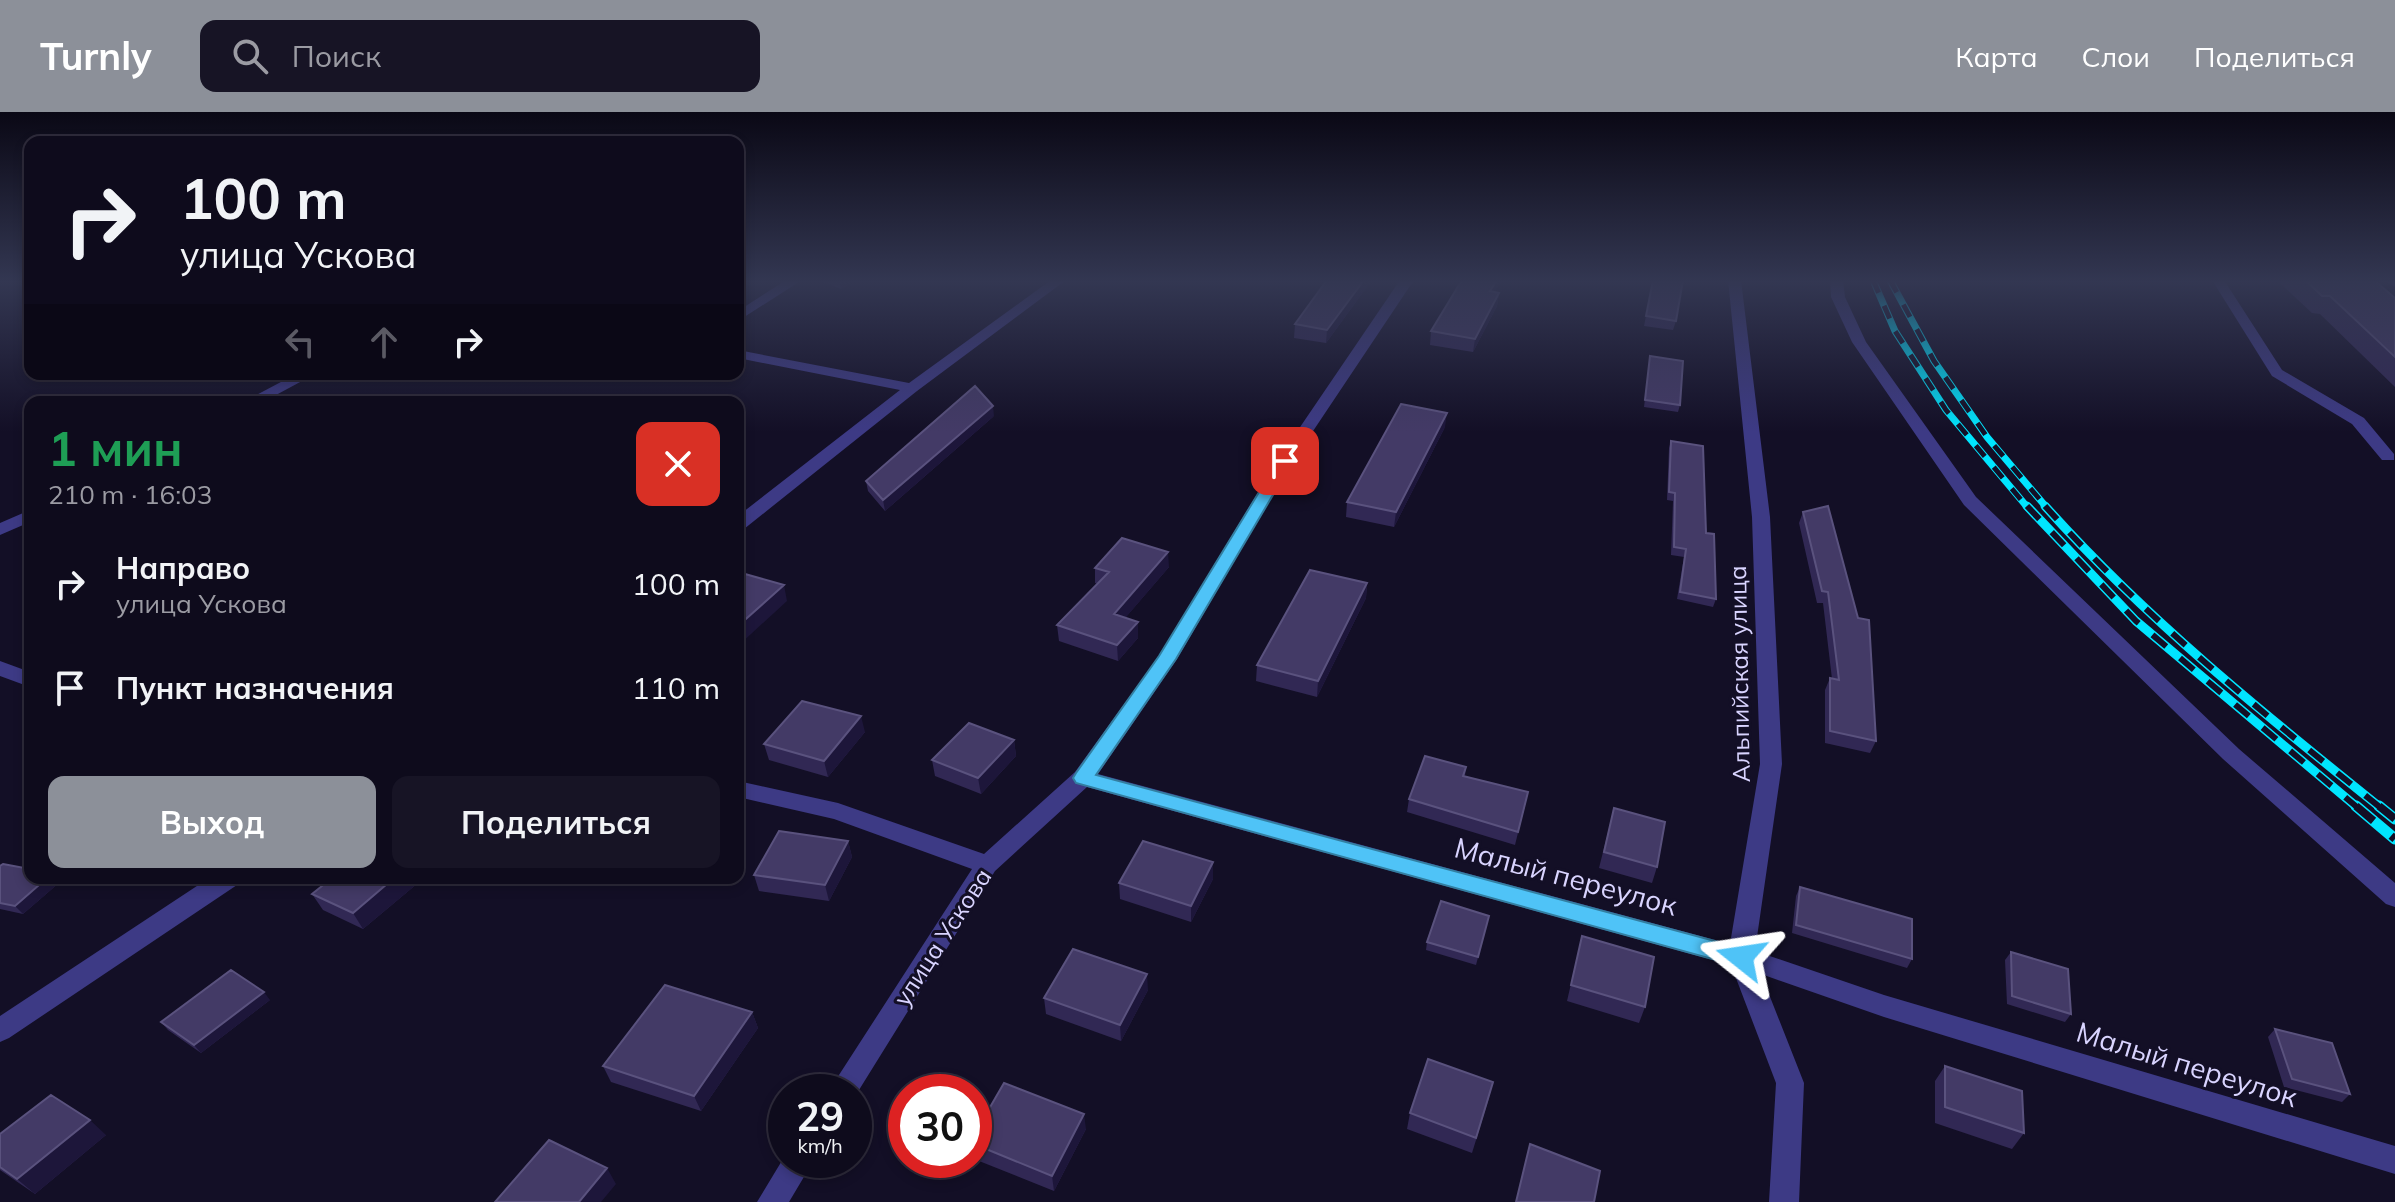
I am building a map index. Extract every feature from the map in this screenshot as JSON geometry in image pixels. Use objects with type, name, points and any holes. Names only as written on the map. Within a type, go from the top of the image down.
[{"type":"street","points":[[744,520],[990,331]]},
{"type":"street","name":"улица Ускова","points":[[853,1074],[987,865],[1083,778],[1167,659],[1285,461],[1373,331]]},
{"type":"street","name":"Альпийская улица","points":[[1741,331],[1761,517],[1771,764],[1741,957]]},
{"type":"street","points":[[1854,331],[1970,501],[2231,754],[2395,897]]},
{"type":"street","points":[[2250,331],[2277,373],[2358,421],[2388,457]]},
{"type":"street","points":[[744,355],[912,388]]},
{"type":"street","points":[[263,396],[296,380]]},
{"type":"street","points":[[0,530],[24,518]]},
{"type":"street","points":[[0,668],[24,678]]},
{"type":"street","name":"Малый переулок","points":[[1083,778],[1741,957],[1884,1006],[2395,1160]]},
{"type":"street","points":[[744,790],[838,811],[987,865]]},
{"type":"street","points":[[0,1030],[219,884]]},
{"type":"street","points":[[1741,957],[1790,1083],[1784,1202]]},
{"type":"street","points":[[772,1202],[787,1178]]},
{"type":"building","points":[[1431,331],[1479,331],[1475,339]]},
{"type":"building","points":[[2367,331],[2395,331],[2395,357]]},
{"type":"building","points":[[1650,356],[1683,361],[1680,405],[1645,400]]},
{"type":"building","points":[[975,386],[993,406],[883,500],[866,481]]},
{"type":"building","points":[[1401,404],[1447,413],[1396,512],[1347,502]]},
{"type":"building","points":[[1671,441],[1703,446],[1706,533],[1714,534],[1716,599],[1680,592],[1686,549],[1674,547],[1675,493],[1669,492]]},
{"type":"building","points":[[1828,506],[1858,618],[1869,620],[1876,741],[1830,731],[1830,678],[1839,680],[1828,592],[1822,591],[1803,512]]},
{"type":"building","points":[[1122,538],[1168,552],[1114,614],[1138,622],[1117,645],[1057,625],[1109,572],[1095,568]]},
{"type":"building","points":[[1310,570],[1367,583],[1318,681],[1257,665]]},
{"type":"building","points":[[744,574],[784,585],[744,621]]},
{"type":"building","points":[[802,701],[861,716],[824,761],[764,744]]},
{"type":"building","points":[[969,723],[1014,740],[978,778],[932,760]]},
{"type":"building","points":[[1425,756],[1466,767],[1463,776],[1528,792],[1518,832],[1409,799]]},
{"type":"building","points":[[1614,808],[1665,822],[1657,867],[1604,852]]},
{"type":"building","points":[[779,831],[848,841],[825,885],[754,875]]},
{"type":"building","points":[[1143,841],[1213,862],[1191,906],[1119,883]]},
{"type":"building","points":[[0,866],[24,868],[24,884],[40,884],[15,906],[0,903]]},
{"type":"building","points":[[324,884],[387,884],[353,913],[312,894]]},
{"type":"building","points":[[1800,887],[1912,919],[1912,959],[1796,925]]},
{"type":"building","points":[[1441,901],[1489,916],[1478,957],[1427,942]]},
{"type":"building","points":[[1582,936],[1654,957],[1645,1007],[1571,985]]},
{"type":"building","points":[[1073,949],[1147,974],[1120,1025],[1044,998]]},
{"type":"building","points":[[2011,952],[2068,969],[2071,1014],[2012,996]]},
{"type":"building","points":[[231,970],[264,992],[194,1045],[161,1022]]},
{"type":"building","points":[[665,985],[752,1012],[694,1096],[603,1066]]},
{"type":"building","points":[[2275,1029],[2332,1043],[2350,1094],[2292,1079]]},
{"type":"building","points":[[1428,1059],[1493,1082],[1476,1138],[1410,1113]]},
{"type":"building","points":[[1945,1066],[2022,1091],[2024,1133],[1945,1107]]},
{"type":"building","points":[[1004,1083],[1084,1114],[1052,1176],[992,1151],[992,1104]]},
{"type":"building","points":[[51,1095],[90,1120],[17,1179],[0,1167],[0,1134]]},
{"type":"building","points":[[549,1140],[607,1168],[579,1202],[495,1202]]},
{"type":"building","points":[[1530,1144],[1600,1171],[1594,1202],[1516,1202]]},
{"type":"railway","points":[[1895,331],[1946,410],[2028,508]]},
{"type":"railway","points":[[1918,331],[1934,361],[1987,437],[2047,508]]},
{"type":"railway","points":[[2027,506],[2136,621],[2358,808]]},
{"type":"railway","points":[[2045,506],[2165,626],[2250,701],[2381,808]]},
{"type":"railway","points":[[2356,806],[2395,839]]},
{"type":"railway","points":[[2379,806],[2395,819]]},
{"type":"route","points":[[1285,461],[1167,659],[1083,778],[1741,957]]}]
